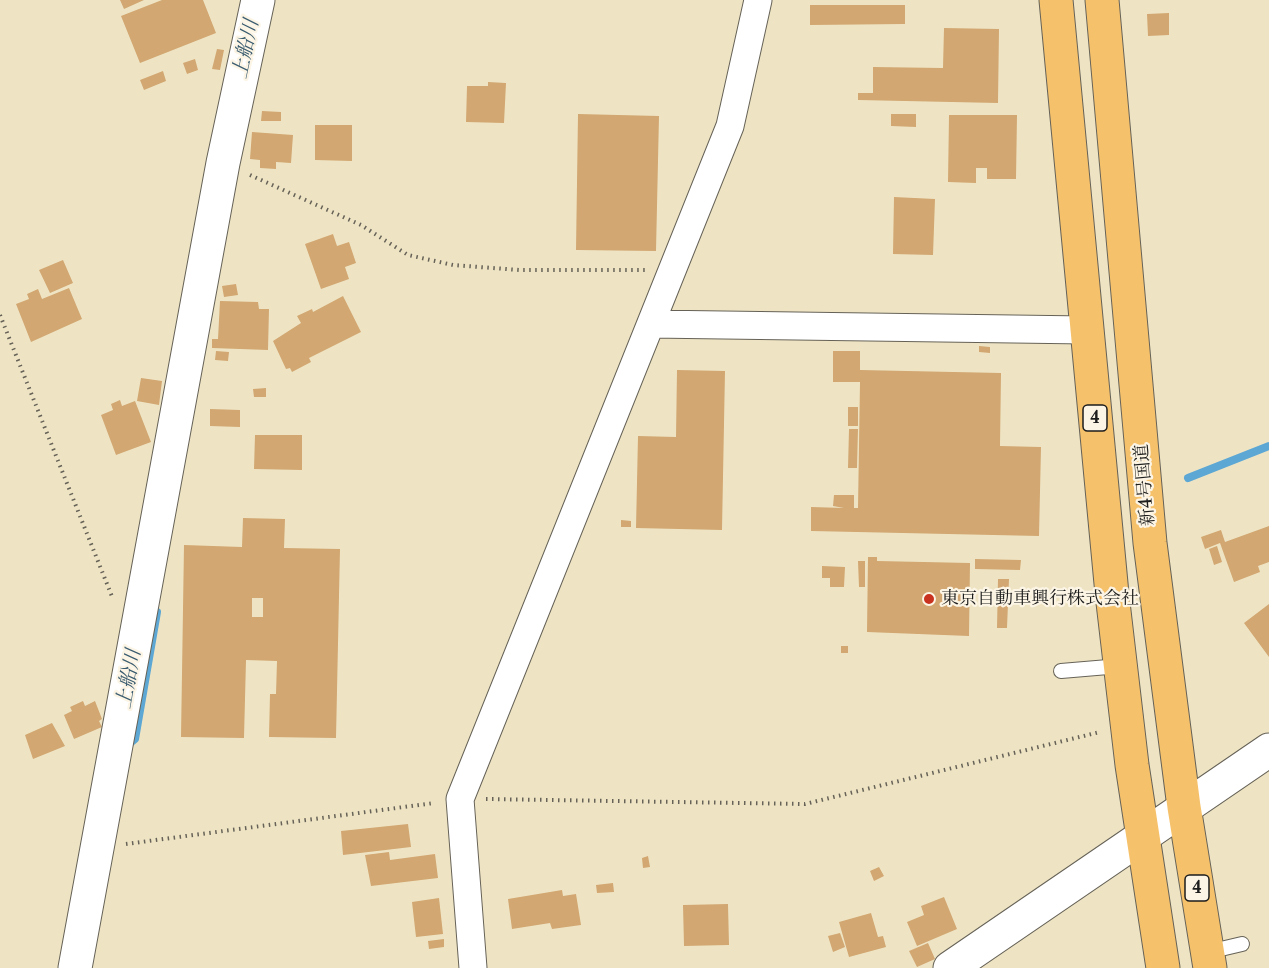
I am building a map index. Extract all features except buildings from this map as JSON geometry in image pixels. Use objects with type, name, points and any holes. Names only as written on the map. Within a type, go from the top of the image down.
[{"type":"highway","name":"4","points":[[1056,0],[1120,666],[1162,968]]},
{"type":"highway","name":"新4号国道","points":[[1102,0],[1150,543],[1184,807],[1209,960]]},
{"type":"street","points":[[75,968],[223,163],[258,0]]},
{"type":"street","points":[[472,968],[460,799],[730,126],[758,0]]},
{"type":"street","points":[[651,324],[1086,330]]},
{"type":"street","points":[[950,968],[1269,750]]},
{"type":"lane","points":[[1061,671],[1120,666]]},
{"type":"lane","points":[[1209,960],[1242,944]]},
{"type":"path","points":[[250,175],[361,225],[408,255],[453,265],[519,270],[673,270]]},
{"type":"path","points":[[0,315],[114,604]]},
{"type":"path","points":[[123,845],[460,799],[805,804],[1127,727]]},
{"type":"waterway","points":[[1188,478],[1269,446]]},
{"type":"waterway","name":"上船川","points":[[129,744],[135,739],[157,612]]},
{"type":"place","name":"東京自動車興行株式会社","points":[[929,599]]}]
